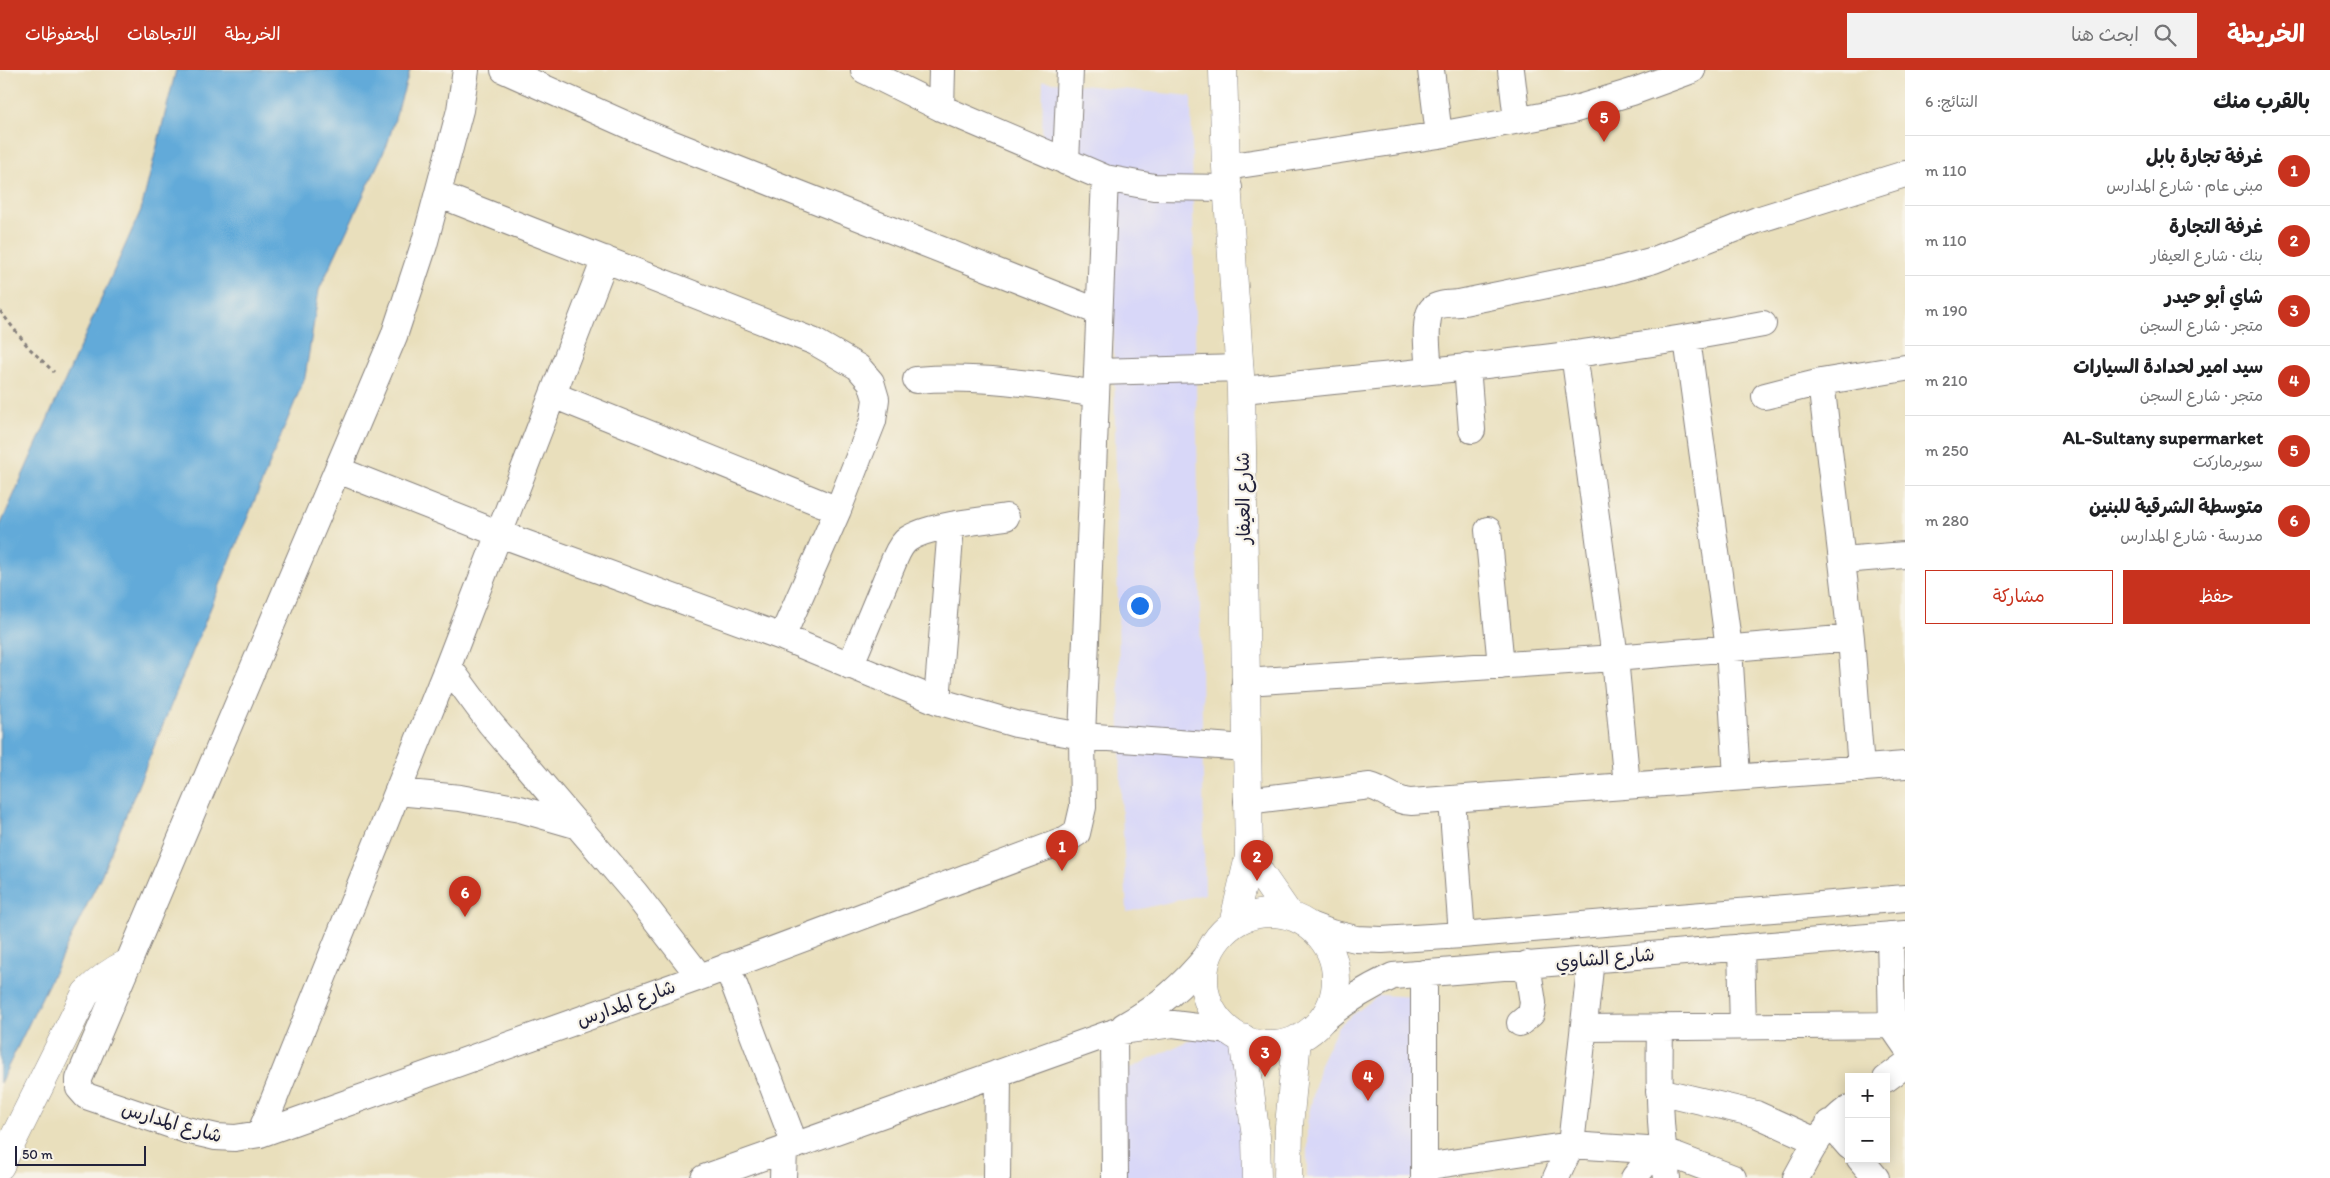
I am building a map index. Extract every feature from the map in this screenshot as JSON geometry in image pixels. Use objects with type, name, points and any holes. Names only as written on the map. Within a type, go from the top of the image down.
[{"type":"main road","name":"شارع العيفار","points":[[1223,70],[1227,177],[1240,379],[1249,857],[1233,924]]},
{"type":"main road","points":[[1249,857],[1298,920],[1324,940],[1334,960],[1336,983],[1331,1004],[1308,1031],[1279,1044],[1261,1044],[1236,1034],[1215,1015],[1206,996],[1204,975],[1208,955],[1218,937],[1233,924],[1251,915],[1270,912],[1298,920]]},
{"type":"main road","points":[[0,1166],[86,994],[98,980],[114,969],[128,963]]},
{"type":"main road","points":[[1288,1178],[1289,1126],[1308,1031]]},
{"type":"main road","points":[[1236,1034],[1256,1137],[1256,1178]]},
{"type":"street","points":[[128,963],[338,470],[396,328],[422,254],[460,110],[466,70]]},
{"type":"street","points":[[504,70],[643,132],[1100,312]]},
{"type":"street","points":[[864,70],[941,108],[1105,178],[1154,187],[1227,177],[1569,111],[1630,81],[1692,70]]},
{"type":"street","points":[[941,108],[942,70]]},
{"type":"street","points":[[1066,162],[1070,70]]},
{"type":"street","points":[[1431,70],[1439,136]]},
{"type":"street","points":[[1511,70],[1517,120]]},
{"type":"street","points":[[1428,372],[1428,320],[1432,310],[1442,304],[1459,303],[1610,272],[1654,260],[1757,220],[1905,174]]},
{"type":"street","points":[[1082,736],[1105,178]]},
{"type":"street","points":[[438,194],[815,342],[858,367],[871,382],[876,399],[873,421],[838,510],[782,638]]},
{"type":"street","points":[[260,1134],[448,666],[605,259]]},
{"type":"street","points":[[916,380],[984,380],[1040,385],[1428,372],[1687,339],[1764,324]]},
{"type":"street","points":[[1687,339],[1729,648],[1737,777]]},
{"type":"street","points":[[1574,353],[1615,658],[1627,786]]},
{"type":"street","points":[[1467,366],[1472,430]]},
{"type":"street","points":[[1765,396],[1821,382],[1905,368]]},
{"type":"street","points":[[1821,382],[1851,638],[1861,768]]},
{"type":"street","points":[[553,395],[838,510]]},
{"type":"street","points":[[338,470],[500,534],[782,638],[937,701],[1016,724],[1082,736],[1246,748]]},
{"type":"street","points":[[850,666],[901,546],[908,539],[925,532],[951,526],[1006,517]]},
{"type":"street","points":[[937,701],[951,526]]},
{"type":"street","points":[[1488,530],[1501,666]]},
{"type":"street","points":[[1842,560],[1905,555]]},
{"type":"street","points":[[1245,682],[1615,658],[1851,638]]},
{"type":"street","points":[[448,666],[490,723],[635,893],[700,977]]},
{"type":"street","name":"شارع المدارس","points":[[128,963],[79,1079],[79,1088],[86,1096],[201,1134],[235,1138],[260,1134],[700,977],[1066,840],[1077,833],[1083,807],[1082,736]]},
{"type":"street","points":[[1247,801],[1370,786],[1381,789],[1404,802],[1452,800],[1905,765]]},
{"type":"street","points":[[398,792],[460,798],[520,809],[579,826]]},
{"type":"street","points":[[1452,800],[1462,935]]},
{"type":"street","name":"شارع الشاوي","points":[[1298,920],[1331,933],[1356,939],[1382,940],[1905,898]]},
{"type":"street","points":[[1585,1028],[1743,1027],[1901,1032],[1898,934]]},
{"type":"street","name":"شارع الشاوي","points":[[1308,1031],[1341,1004],[1366,988],[1393,976],[1898,934]]},
{"type":"street","points":[[1741,947],[1743,1027]]},
{"type":"street","points":[[1114,1032],[1169,997],[1186,981],[1208,955]]},
{"type":"street","points":[[1556,1178],[1571,1145],[1591,959]]},
{"type":"street","points":[[1520,1023],[1531,1014],[1533,1003],[1527,964]]},
{"type":"street","points":[[727,966],[790,1147],[783,1178]]},
{"type":"street","points":[[1424,973],[1424,1172],[1571,1145],[1659,1150],[1733,1178]]},
{"type":"street","points":[[704,1178],[1114,1032],[1173,1024],[1236,1034]]},
{"type":"street","points":[[1660,1027],[1659,1150],[1667,1178]]},
{"type":"street","points":[[1114,1032],[1115,1178]]},
{"type":"street","points":[[1890,1077],[1905,1065]]},
{"type":"street","points":[[996,1178],[998,1073]]},
{"type":"street","points":[[1659,1091],[1756,1114],[1831,1124],[1845,1141]]},
{"type":"street","points":[[1796,1178],[1831,1124]]},
{"type":"street","points":[[1634,1178],[1659,1150]]},
{"type":"street","points":[[1863,1163],[1876,1178]]},
{"type":"path","points":[[0,312],[29,348],[54,372]]},
{"type":"shaded area","points":[[1043,81],[1191,96],[1205,894],[1127,912],[1121,794],[1111,176],[1042,141]]},
{"type":"shaded area","points":[[1379,995],[1434,998],[1433,1178],[1307,1178],[1307,1123],[1320,1064],[1338,1026]]},
{"type":"shaded area","points":[[1196,1037],[1243,1037],[1248,1178],[1119,1178],[1121,1073]]},
{"type":"water","points":[[176,70],[410,70],[387,145],[319,290],[305,377],[102,874],[0,1083],[0,526],[141,210]]},
{"type":"place","name":"AL-Sultany supermarket","points":[[1604,142]]},
{"type":"place","name":"غرفة تجارة بابل","points":[[1062,871]]},
{"type":"place","name":"غرفة التجارة","points":[[1257,881]]},
{"type":"place","name":"متوسطة الشرقية للبنين","points":[[465,917]]},
{"type":"place","name":"شاي أبو حيدر","points":[[1265,1077]]},
{"type":"place","name":"سيد امير لحدادة السيارات","points":[[1368,1101]]}]
